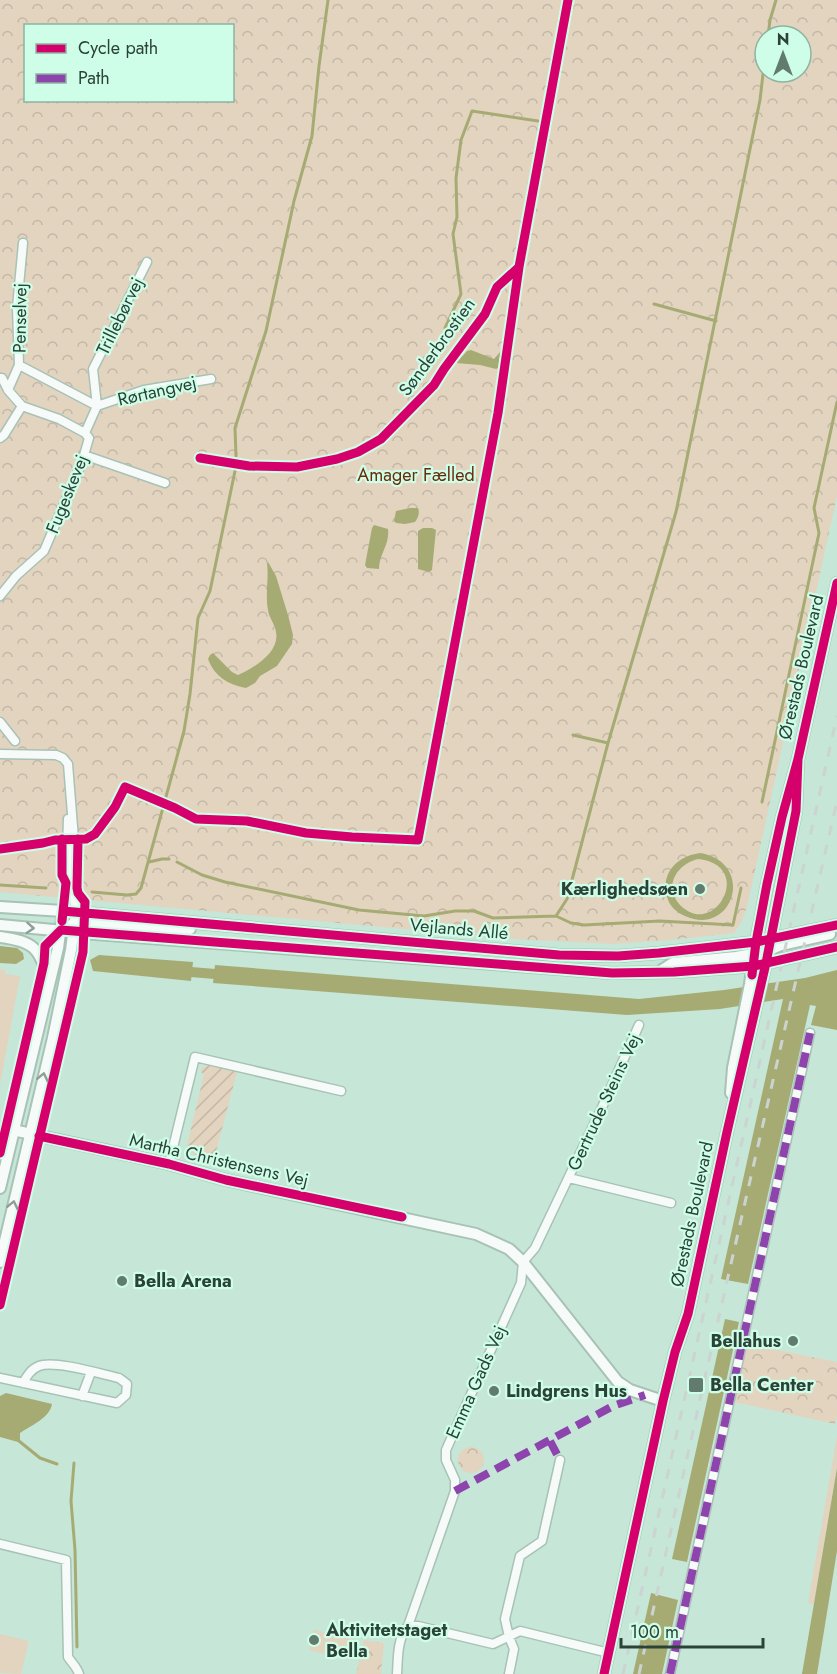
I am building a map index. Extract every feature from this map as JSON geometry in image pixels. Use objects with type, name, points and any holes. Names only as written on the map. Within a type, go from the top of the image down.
[{"type":"street","name":"Penselvej","points":[[8,390],[19,365],[17,307],[23,243]]},
{"type":"street","name":"Trillebørvej","points":[[97,406],[93,369],[147,262]]},
{"type":"street","points":[[19,365],[97,406]]},
{"type":"street","name":"Fugeskevej","points":[[0,378],[22,406],[58,419],[85,433],[89,438],[44,551],[16,576],[0,596]]},
{"type":"street","name":"Rørtangvej","points":[[85,433],[97,406],[144,390],[211,379]]},
{"type":"street","points":[[0,438],[22,406]]},
{"type":"street","points":[[84,455],[165,483]]},
{"type":"street","name":"Ørestads Boulevard","points":[[756,984],[754,960],[756,942],[782,817],[798,759],[837,583]]},
{"type":"street","points":[[0,722],[15,741]]},
{"type":"street","points":[[0,754],[56,755],[68,764],[74,839],[75,922],[52,1038],[0,1262]]},
{"type":"street","name":"Ørestads Boulevard","points":[[604,1674],[663,1401],[675,1352],[688,1314],[727,1132],[733,1068],[756,984],[766,963],[796,811],[798,759]]},
{"type":"street","points":[[0,1188],[58,948],[66,883],[70,795]]},
{"type":"street","name":"Vejlands Allé","points":[[0,907],[63,911],[75,922],[612,973],[659,972],[754,960],[766,963],[837,947]]},
{"type":"street","name":"Vejlands Allé","points":[[0,925],[61,930],[75,922],[221,925],[559,955],[618,957],[756,942],[770,944],[837,927]]},
{"type":"street","points":[[0,937],[21,940],[34,949],[42,957],[49,982]]},
{"type":"street","points":[[754,960],[770,944]]},
{"type":"street","name":"Gertrude Steins Vej","points":[[523,1262],[535,1248],[639,1025]]},
{"type":"street","points":[[670,1674],[810,1033]]},
{"type":"street","points":[[169,1164],[195,1058],[340,1092]]},
{"type":"street","name":"Martha Christensens Vej","points":[[13,1130],[169,1164],[226,1180],[476,1234],[509,1249],[523,1262],[618,1382],[630,1390],[663,1401]]},
{"type":"street","name":"Gertrude Steins Vej","points":[[568,1178],[671,1203]]},
{"type":"street","name":"Emma Gads Vej","points":[[397,1674],[403,1631],[408,1626],[455,1491],[454,1480],[446,1460],[446,1450],[521,1283],[523,1262]]},
{"type":"street","points":[[0,1378],[82,1396],[117,1403],[126,1395],[127,1384],[119,1378],[54,1364],[39,1366],[28,1374],[23,1383]]},
{"type":"street","points":[[82,1396],[91,1372]]},
{"type":"street","points":[[509,1674],[514,1649],[505,1619],[520,1556],[542,1541],[560,1460]]},
{"type":"street","points":[[0,1544],[66,1560],[68,1656],[79,1674]]},
{"type":"street","points":[[408,1626],[418,1626],[493,1644],[520,1631],[609,1653]]},
{"type":"green space","name":"Amager Fælled","points":[[0,0],[837,0],[837,496],[747,907],[734,933],[613,944],[513,939],[0,892]]},
{"type":"green space","points":[[0,969],[5,970],[5,974],[20,976],[0,1085]]},
{"type":"green space","points":[[209,1064],[237,1072],[213,1163],[186,1150],[204,1074],[201,1069]]},
{"type":"green space","points":[[747,1344],[837,1362],[835,1424],[735,1402]]},
{"type":"green space","points":[[837,1436],[837,1468],[814,1604],[808,1603]]},
{"type":"green space","points":[[471,1447],[480,1451],[484,1460],[480,1469],[471,1473],[462,1469],[458,1460],[462,1451]]},
{"type":"green space","points":[[314,1630],[355,1639],[350,1660],[309,1650]]},
{"type":"green space","points":[[0,1634],[29,1641],[21,1674],[0,1673]]},
{"type":"green space","points":[[364,1640],[384,1643],[381,1674],[356,1674]]},
{"type":"shaded area","points":[[471,350],[494,359],[501,351],[498,368],[456,363],[467,351]]},
{"type":"shaded area","points":[[418,508],[419,512],[415,522],[405,524],[394,521],[396,511]]},
{"type":"shaded area","points":[[374,525],[388,529],[379,569],[367,568],[365,565]]},
{"type":"shaded area","points":[[423,528],[436,530],[432,570],[429,572],[418,569],[418,531]]},
{"type":"shaded area","points":[[268,562],[276,576],[288,615],[293,635],[292,644],[277,666],[246,688],[222,679],[208,659],[213,653],[238,675],[258,664],[270,653],[276,639],[276,632],[267,604]]},
{"type":"shaded area","points":[[701,853],[718,860],[729,871],[733,884],[732,897],[725,909],[715,917],[701,920],[685,916],[674,909],[667,897],[666,880],[673,866],[693,854]],"holes":[[[698,859],[715,864],[724,874],[727,885],[724,897],[716,907],[705,913],[693,913],[680,905],[673,890],[673,883],[679,871]]]},
{"type":"shaded area","points":[[0,946],[17,948],[23,953],[24,959],[16,964],[0,963]]},
{"type":"shaded area","points":[[99,955],[193,962],[191,981],[93,971],[90,960]]},
{"type":"shaded area","points":[[215,965],[639,999],[724,990],[805,978],[837,970],[837,1030],[811,1025],[816,1006],[810,1005],[748,1284],[721,1279],[783,999],[720,1009],[627,1015],[213,983]]},
{"type":"shaded area","points":[[725,1319],[739,1322],[687,1562],[672,1559]]},
{"type":"shaded area","points":[[6,1393],[52,1404],[44,1417],[20,1433],[18,1442],[0,1437],[0,1396]]},
{"type":"shaded area","points":[[837,1468],[837,1551],[817,1674],[802,1674]]},
{"type":"shaded area","points":[[651,1593],[678,1600],[662,1674],[633,1674]]},
{"type":"waterway","points":[[236,456],[235,428],[266,331],[294,201],[312,136],[328,0]]},
{"type":"waterway","points":[[770,24],[776,0]]},
{"type":"waterway","points":[[177,862],[202,875],[225,882],[359,910],[424,916],[455,911],[474,911],[493,918],[556,916],[567,899],[608,743],[676,512],[762,84]]},
{"type":"waterway","points":[[445,328],[461,294],[453,234],[457,217],[456,178],[461,140],[472,111],[538,121]]},
{"type":"waterway","points":[[654,304],[716,321]]},
{"type":"waterway","points":[[762,802],[819,533],[814,508],[837,402]]},
{"type":"waterway","points":[[92,892],[127,895],[136,894],[141,888],[184,731],[198,618],[210,591],[235,471]]},
{"type":"waterway","points":[[573,735],[608,743]]},
{"type":"waterway","points":[[149,862],[169,859]]},
{"type":"waterway","points":[[0,885],[46,888]]},
{"type":"waterway","points":[[556,916],[571,923],[584,925],[660,921],[733,925],[741,888]]},
{"type":"waterway","points":[[179,971],[227,975]]},
{"type":"waterway","points":[[19,1441],[40,1458],[57,1464]]},
{"type":"waterway","points":[[74,1463],[71,1501],[75,1550],[77,1647]]},
{"type":"railway","points":[[623,1674],[837,716]]},
{"type":"railway","points":[[639,1674],[837,801]]},
{"type":"marked path","points":[[670,1674],[810,1033]]},
{"type":"marked path","points":[[455,1491],[613,1406],[645,1395]]},
{"type":"marked path","points":[[550,1441],[560,1460]]},
{"type":"cycle path","points":[[0,849],[55,840],[86,839],[95,834],[115,807],[125,787],[196,819],[247,821],[306,833],[418,840],[498,413],[519,267],[568,0]]},
{"type":"cycle path","name":"Sønderbrostien","points":[[200,458],[249,466],[297,467],[337,459],[358,452],[381,439],[434,385],[485,314],[497,287],[519,267]]},
{"type":"cycle path","points":[[752,975],[767,884],[798,759],[837,583]]},
{"type":"cycle path","points":[[604,1674],[663,1401],[675,1352],[688,1314],[766,963],[796,811],[798,759]]},
{"type":"cycle path","points":[[62,839],[62,875],[66,883],[62,921]]},
{"type":"cycle path","points":[[0,1305],[83,952],[85,902],[77,888],[78,839]]},
{"type":"cycle path","points":[[63,911],[559,955],[618,956],[659,953],[756,942],[837,925]]},
{"type":"cycle path","points":[[61,930],[612,973],[674,972],[754,966],[837,947]]},
{"type":"cycle path","points":[[0,1153],[44,963],[45,946],[61,930]]},
{"type":"cycle path","points":[[39,1136],[169,1164],[226,1180],[402,1217]]},
{"type":"place","name":"Kærlighedsøen","points":[[700,889]]},
{"type":"place","name":"Bella Arena","points":[[122,1281]]},
{"type":"place","name":"Bellahus","points":[[793,1341]]},
{"type":"place","name":"Bella Center","points":[[696,1385]]},
{"type":"place","name":"Lindgrens Hus","points":[[494,1391]]},
{"type":"place","name":"Aktivitetstaget Bella","points":[[314,1640]]}]
